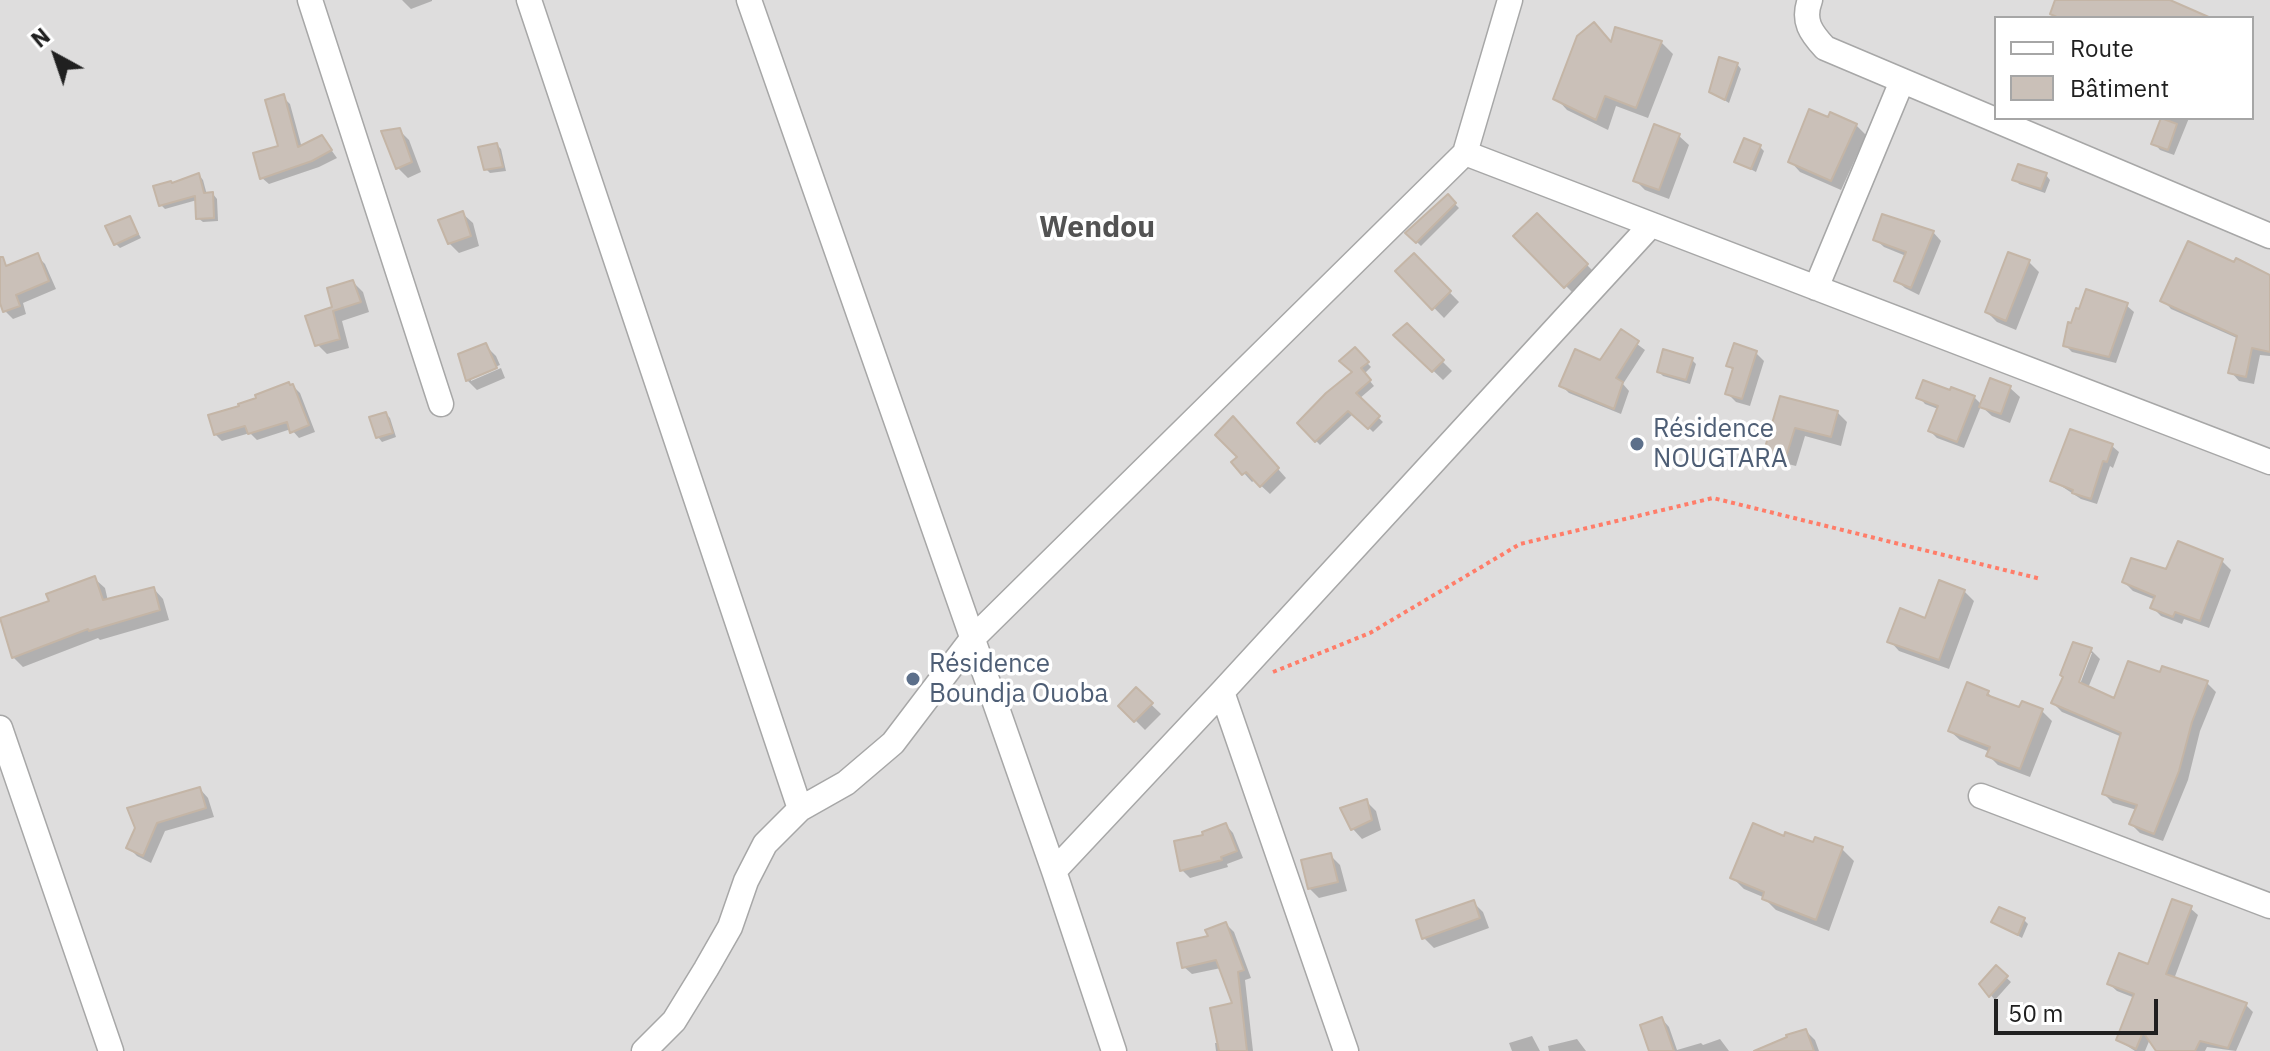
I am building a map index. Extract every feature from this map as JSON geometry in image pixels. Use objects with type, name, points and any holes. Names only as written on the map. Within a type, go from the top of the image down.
[{"type":"street","points":[[310,0],[441,404]]},
{"type":"street","points":[[529,0],[800,809]]},
{"type":"street","points":[[749,0],[1114,1051]]},
{"type":"street","points":[[644,1051],[674,1021],[706,969],[730,927],[746,881],[765,844],[800,809],[846,783],[893,743],[972,639],[1465,153],[1510,0]]},
{"type":"street","points":[[1810,0],[1806,11],[1809,31],[1825,48],[1994,120]]},
{"type":"street","points":[[1816,288],[1902,81]]},
{"type":"street","points":[[1995,120],[2270,236]]},
{"type":"street","points":[[1465,153],[2270,462]]},
{"type":"street","points":[[1054,871],[1651,225]]},
{"type":"street","points":[[1222,692],[1346,1051]]},
{"type":"street","points":[[0,728],[111,1051]]},
{"type":"street","points":[[1981,796],[2270,906]]},
{"type":"path","points":[[1267,674],[1370,633],[1520,544],[1713,498],[2041,579]]},
{"type":"shaded area","points":[[0,0],[2270,0],[2270,1051],[0,1051]]},
{"type":"building","points":[[2055,0],[2170,0],[2206,16],[2054,16],[2050,14]]},
{"type":"building","points":[[1594,22],[1611,42],[1615,27],[1662,41],[1636,108],[1605,96],[1596,120],[1553,99],[1577,36]]},
{"type":"building","points":[[1719,57],[1738,63],[1725,100],[1709,92]]},
{"type":"building","points":[[284,94],[298,147],[322,135],[332,150],[312,161],[260,179],[253,153],[278,146],[265,100]]},
{"type":"building","points":[[1809,109],[1828,117],[1830,112],[1857,124],[1831,181],[1788,162]]},
{"type":"building","points":[[2160,120],[2177,124],[2168,150],[2151,144]]},
{"type":"building","points":[[1654,124],[1680,134],[1659,190],[1633,181]]},
{"type":"building","points":[[400,128],[412,162],[396,169],[381,131]]},
{"type":"building","points":[[1744,138],[1761,145],[1751,169],[1734,162]]},
{"type":"building","points":[[497,143],[503,167],[484,170],[478,147]]},
{"type":"building","points":[[2018,164],[2047,173],[2041,189],[2012,180]]},
{"type":"building","points":[[199,173],[204,193],[213,192],[214,218],[196,219],[195,196],[159,206],[153,186]]},
{"type":"building","points":[[1448,194],[1456,203],[1416,243],[1405,233]]},
{"type":"building","points":[[463,211],[471,236],[448,244],[438,220]]},
{"type":"building","points":[[1537,213],[1588,264],[1564,288],[1513,236]]},
{"type":"building","points":[[1882,214],[1934,231],[1911,288],[1894,281],[1906,252],[1873,240]]},
{"type":"building","points":[[130,216],[138,234],[114,245],[105,226]]},
{"type":"building","points":[[2188,241],[2234,262],[2236,258],[2270,275],[2270,352],[2252,348],[2246,377],[2228,373],[2237,336],[2160,301]]},
{"type":"building","points":[[2008,252],[2030,260],[2006,321],[1985,312]]},
{"type":"building","points":[[38,253],[49,281],[16,295],[20,306],[3,312],[0,303],[0,257],[3,257],[6,266]]},
{"type":"building","points":[[1414,253],[1451,291],[1432,310],[1395,271]]},
{"type":"building","points":[[353,280],[361,302],[333,311],[340,339],[315,346],[305,316],[332,307],[327,288]]},
{"type":"building","points":[[2086,289],[2128,303],[2109,357],[2063,346],[2068,322],[2071,323],[2076,308],[2079,309]]},
{"type":"building","points":[[1407,323],[1444,360],[1432,372],[1393,335]]},
{"type":"building","points":[[1621,329],[1639,341],[1616,378],[1623,382],[1614,409],[1559,386],[1575,349],[1600,360]]},
{"type":"building","points":[[486,343],[497,368],[466,381],[458,354]]},
{"type":"building","points":[[1734,343],[1757,351],[1742,399],[1725,394],[1733,368],[1726,366]]},
{"type":"building","points":[[1355,347],[1369,362],[1361,368],[1371,380],[1356,393],[1380,416],[1368,429],[1348,411],[1315,442],[1297,423],[1352,372],[1339,361]]},
{"type":"building","points":[[1663,349],[1693,358],[1686,380],[1657,372]]},
{"type":"building","points":[[1990,378],[2011,386],[2001,414],[1979,407]]},
{"type":"building","points":[[1923,380],[1975,396],[1957,442],[1928,431],[1938,406],[1916,398]]},
{"type":"building","points":[[289,382],[293,384],[309,425],[290,433],[287,422],[248,434],[245,426],[214,435],[208,415],[239,406],[256,398],[255,395]]},
{"type":"building","points":[[1780,396],[1838,411],[1831,437],[1795,428],[1786,457],[1764,451]]},
{"type":"building","points":[[386,412],[393,433],[376,438],[369,417]]},
{"type":"building","points":[[1233,416],[1279,468],[1260,487],[1246,472],[1242,475],[1231,462],[1237,457],[1215,435]]},
{"type":"building","points":[[2070,429],[2113,444],[2107,462],[2103,461],[2091,499],[2050,481]]},
{"type":"building","points":[[2178,541],[2223,559],[2200,621],[2175,612],[2173,617],[2150,608],[2155,596],[2122,582],[2131,558],[2166,569]]},
{"type":"building","points":[[95,576],[103,600],[154,587],[160,610],[88,629],[12,658],[0,618],[49,601],[46,594]]},
{"type":"building","points":[[1939,580],[1965,590],[1939,660],[1887,642],[1900,608],[1925,618]]},
{"type":"building","points":[[2073,642],[2092,648],[2079,682],[2114,698],[2128,661],[2160,672],[2162,666],[2208,681],[2192,722],[2179,771],[2154,834],[2129,824],[2137,805],[2102,794],[2121,733],[2051,703],[2063,677],[2060,675]]},
{"type":"building","points":[[1967,682],[1989,691],[1987,695],[2019,707],[2022,701],[2043,709],[2020,769],[1986,756],[1990,747],[1948,731]]},
{"type":"building","points":[[1136,687],[1153,703],[1134,722],[1118,706]]},
{"type":"building","points":[[200,787],[206,808],[157,823],[143,856],[126,848],[135,828],[127,808]]},
{"type":"building","points":[[1367,799],[1372,820],[1351,830],[1340,808]]},
{"type":"building","points":[[1226,823],[1237,851],[1221,857],[1222,860],[1180,871],[1174,841],[1203,835],[1202,832]]},
{"type":"building","points":[[1753,823],[1784,836],[1785,832],[1813,842],[1815,837],[1843,847],[1816,920],[1762,899],[1764,892],[1730,878]]},
{"type":"building","points":[[1331,853],[1338,882],[1308,889],[1301,860]]},
{"type":"building","points":[[2172,899],[2192,906],[2166,974],[2247,1003],[2228,1048],[2200,1041],[2195,1051],[2156,1051],[2143,1032],[2136,1049],[2116,1040],[2134,994],[2107,984],[2119,953],[2148,964]]},
{"type":"building","points":[[1474,900],[1480,918],[1422,939],[1416,920]]},
{"type":"building","points":[[1999,907],[2025,918],[2018,935],[1991,922]]},
{"type":"building","points":[[1226,922],[1244,970],[1238,972],[1247,1051],[1219,1051],[1210,1008],[1232,1003],[1216,960],[1182,968],[1177,943],[1208,936],[1205,930]]},
{"type":"building","points":[[1996,965],[2008,976],[1989,997],[1979,984]]},
{"type":"building","points":[[1662,1017],[1674,1051],[1649,1051],[1640,1025]]},
{"type":"building","points":[[1806,1029],[1814,1051],[1754,1051],[1786,1035]]},
{"type":"place","name":"Résidence NOUGTARA","points":[[1637,444]]},
{"type":"place","name":"Résidence Boundja Ouoba","points":[[913,679]]},
{"type":"district","name":"Wendou","points":[[1097,228]]}]
